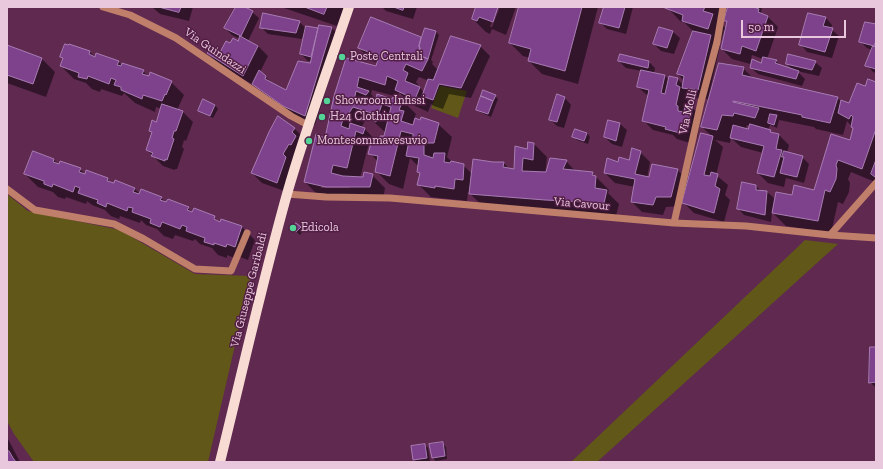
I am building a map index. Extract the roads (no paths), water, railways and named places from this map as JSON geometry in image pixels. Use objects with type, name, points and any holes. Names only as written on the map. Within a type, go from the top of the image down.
[{"type":"main road","name":"Via Giuseppe Garibaldi","points":[[220,462],[274,239],[308,125],[349,7]]},
{"type":"street","name":"Via Guindazzi","points":[[103,7],[130,15],[176,38],[291,116],[308,125]]},
{"type":"street","name":"Via Molli","points":[[674,223],[701,102],[717,42],[723,7]]},
{"type":"street","points":[[830,235],[876,183]]},
{"type":"street","points":[[7,188],[35,210],[114,224],[144,239],[195,269],[231,271],[247,233]]},
{"type":"street","name":"Via Cavour","points":[[287,194],[326,197],[390,198],[674,223],[746,226],[830,235],[876,238]]},
{"type":"place","name":"Poste Centrali","points":[[342,57]]},
{"type":"place","name":"Showroom Infissi","points":[[327,101]]},
{"type":"place","name":"H24 Clothing","points":[[322,117]]},
{"type":"place","name":"Montesommavesuvio","points":[[309,141]]},
{"type":"place","name":"Edicola","points":[[293,228]]}]
